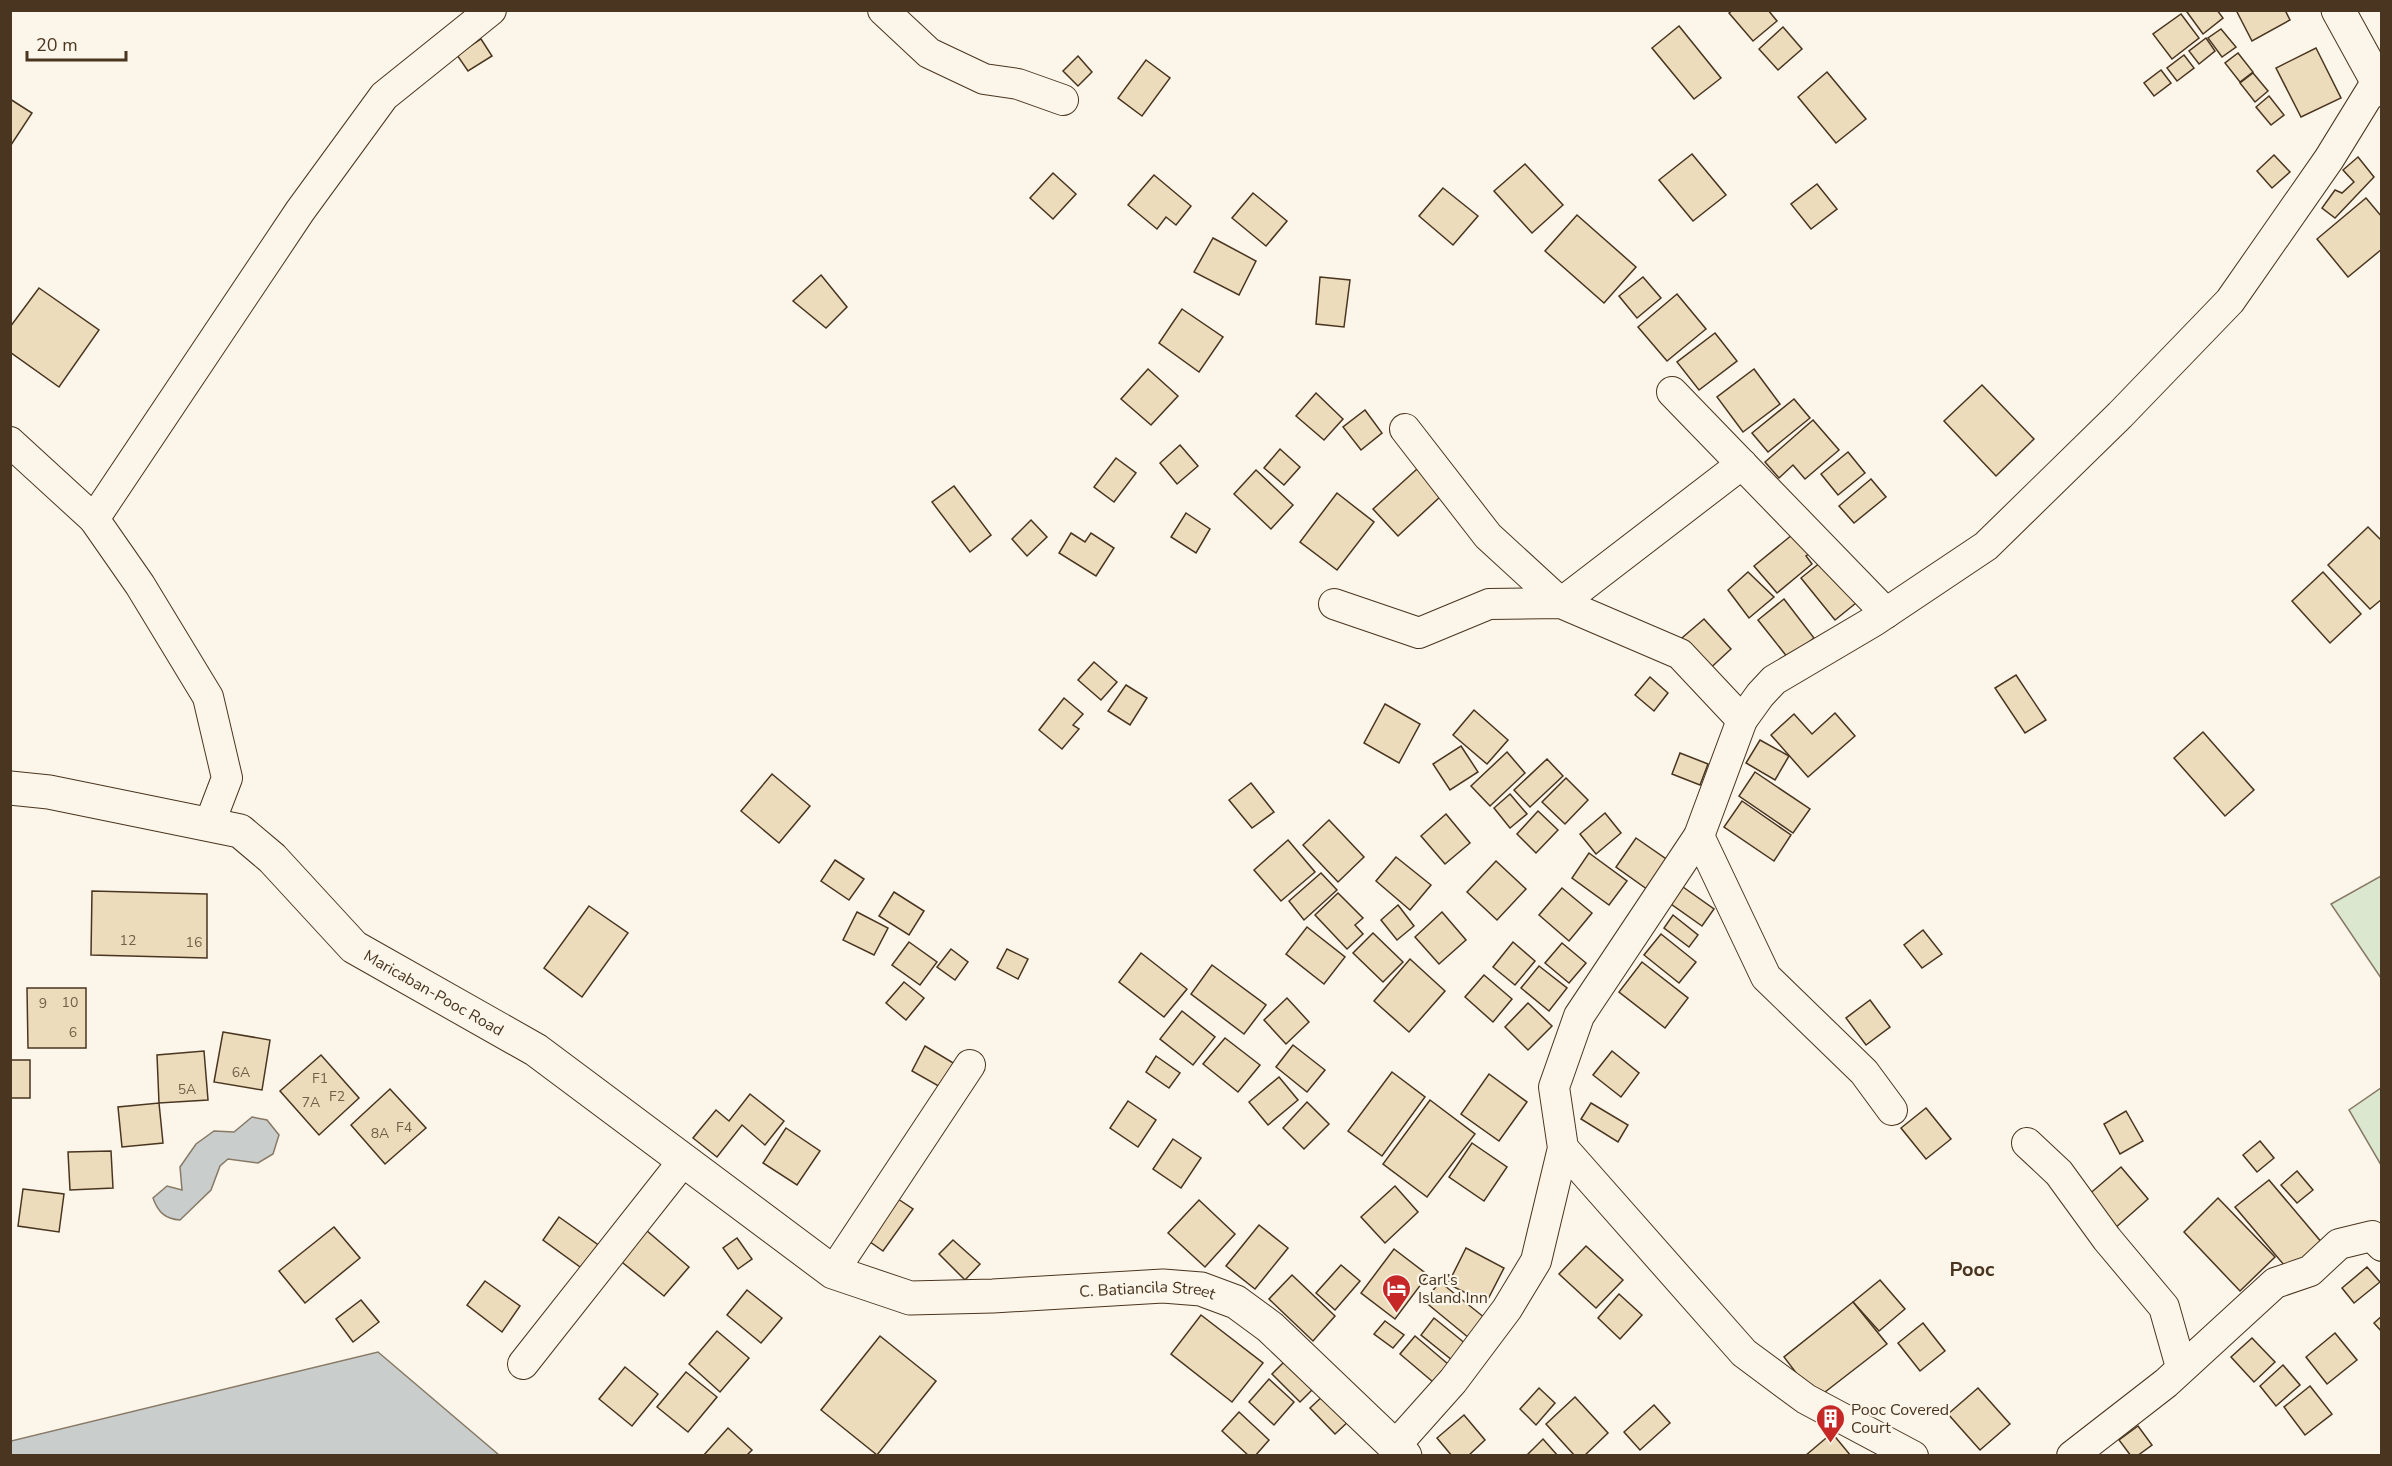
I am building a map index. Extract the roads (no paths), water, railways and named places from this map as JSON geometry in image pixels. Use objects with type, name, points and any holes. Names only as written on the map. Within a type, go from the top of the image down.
[{"type":"street","points":[[94,519],[300,211],[384,96],[491,10]]},
{"type":"street","points":[[883,10],[929,53],[984,80],[1018,84],[1063,100]]},
{"type":"street","points":[[1400,1450],[1507,1309],[1536,1261],[1563,1148],[1554,1087],[1579,1016],[1699,836],[1742,720],[1774,680],[1886,613],[1986,546],[2120,415],[2230,302],[2379,86],[2338,10]]},
{"type":"street","points":[[1672,392],[1886,613]]},
{"type":"street","points":[[1405,429],[1488,536],[1561,603],[1680,654],[1742,720]]},
{"type":"street","points":[[11,442],[94,519],[140,585],[208,697],[227,778],[209,825]]},
{"type":"street","points":[[1334,604],[1419,633],[1489,604],[1561,603],[1742,464]]},
{"type":"street","name":"Maricaban-Pooc Road","points":[[10,788],[49,792],[240,831],[272,858],[354,947],[536,1050],[832,1272]]},
{"type":"street","points":[[1699,836],[1766,977],[1864,1072],[1892,1110]]},
{"type":"street","points":[[832,1272],[970,1065]]},
{"type":"street","points":[[2027,1143],[2059,1173],[2107,1239],[2164,1307],[2181,1367]]},
{"type":"street","points":[[1563,1148],[1744,1353],[1806,1399],[1913,1455]]},
{"type":"street","points":[[523,1364],[684,1161]]},
{"type":"street","points":[[2072,1455],[2166,1383],[2275,1283],[2310,1271],[2339,1244],[2372,1236],[2382,1246]]},
{"type":"street","name":"C. Batiancila Street","points":[[832,1272],[910,1298],[993,1296],[1163,1286],[1201,1289],[1236,1302],[1270,1327],[1400,1450]]},
{"type":"place","name":"Carl’s Island Inn","points":[[1397,1314]]},
{"type":"place","name":"Pooc Covered Court","points":[[1830,1444]]},
{"type":"district","name":"Pooc","points":[[1972,1269]]}]
